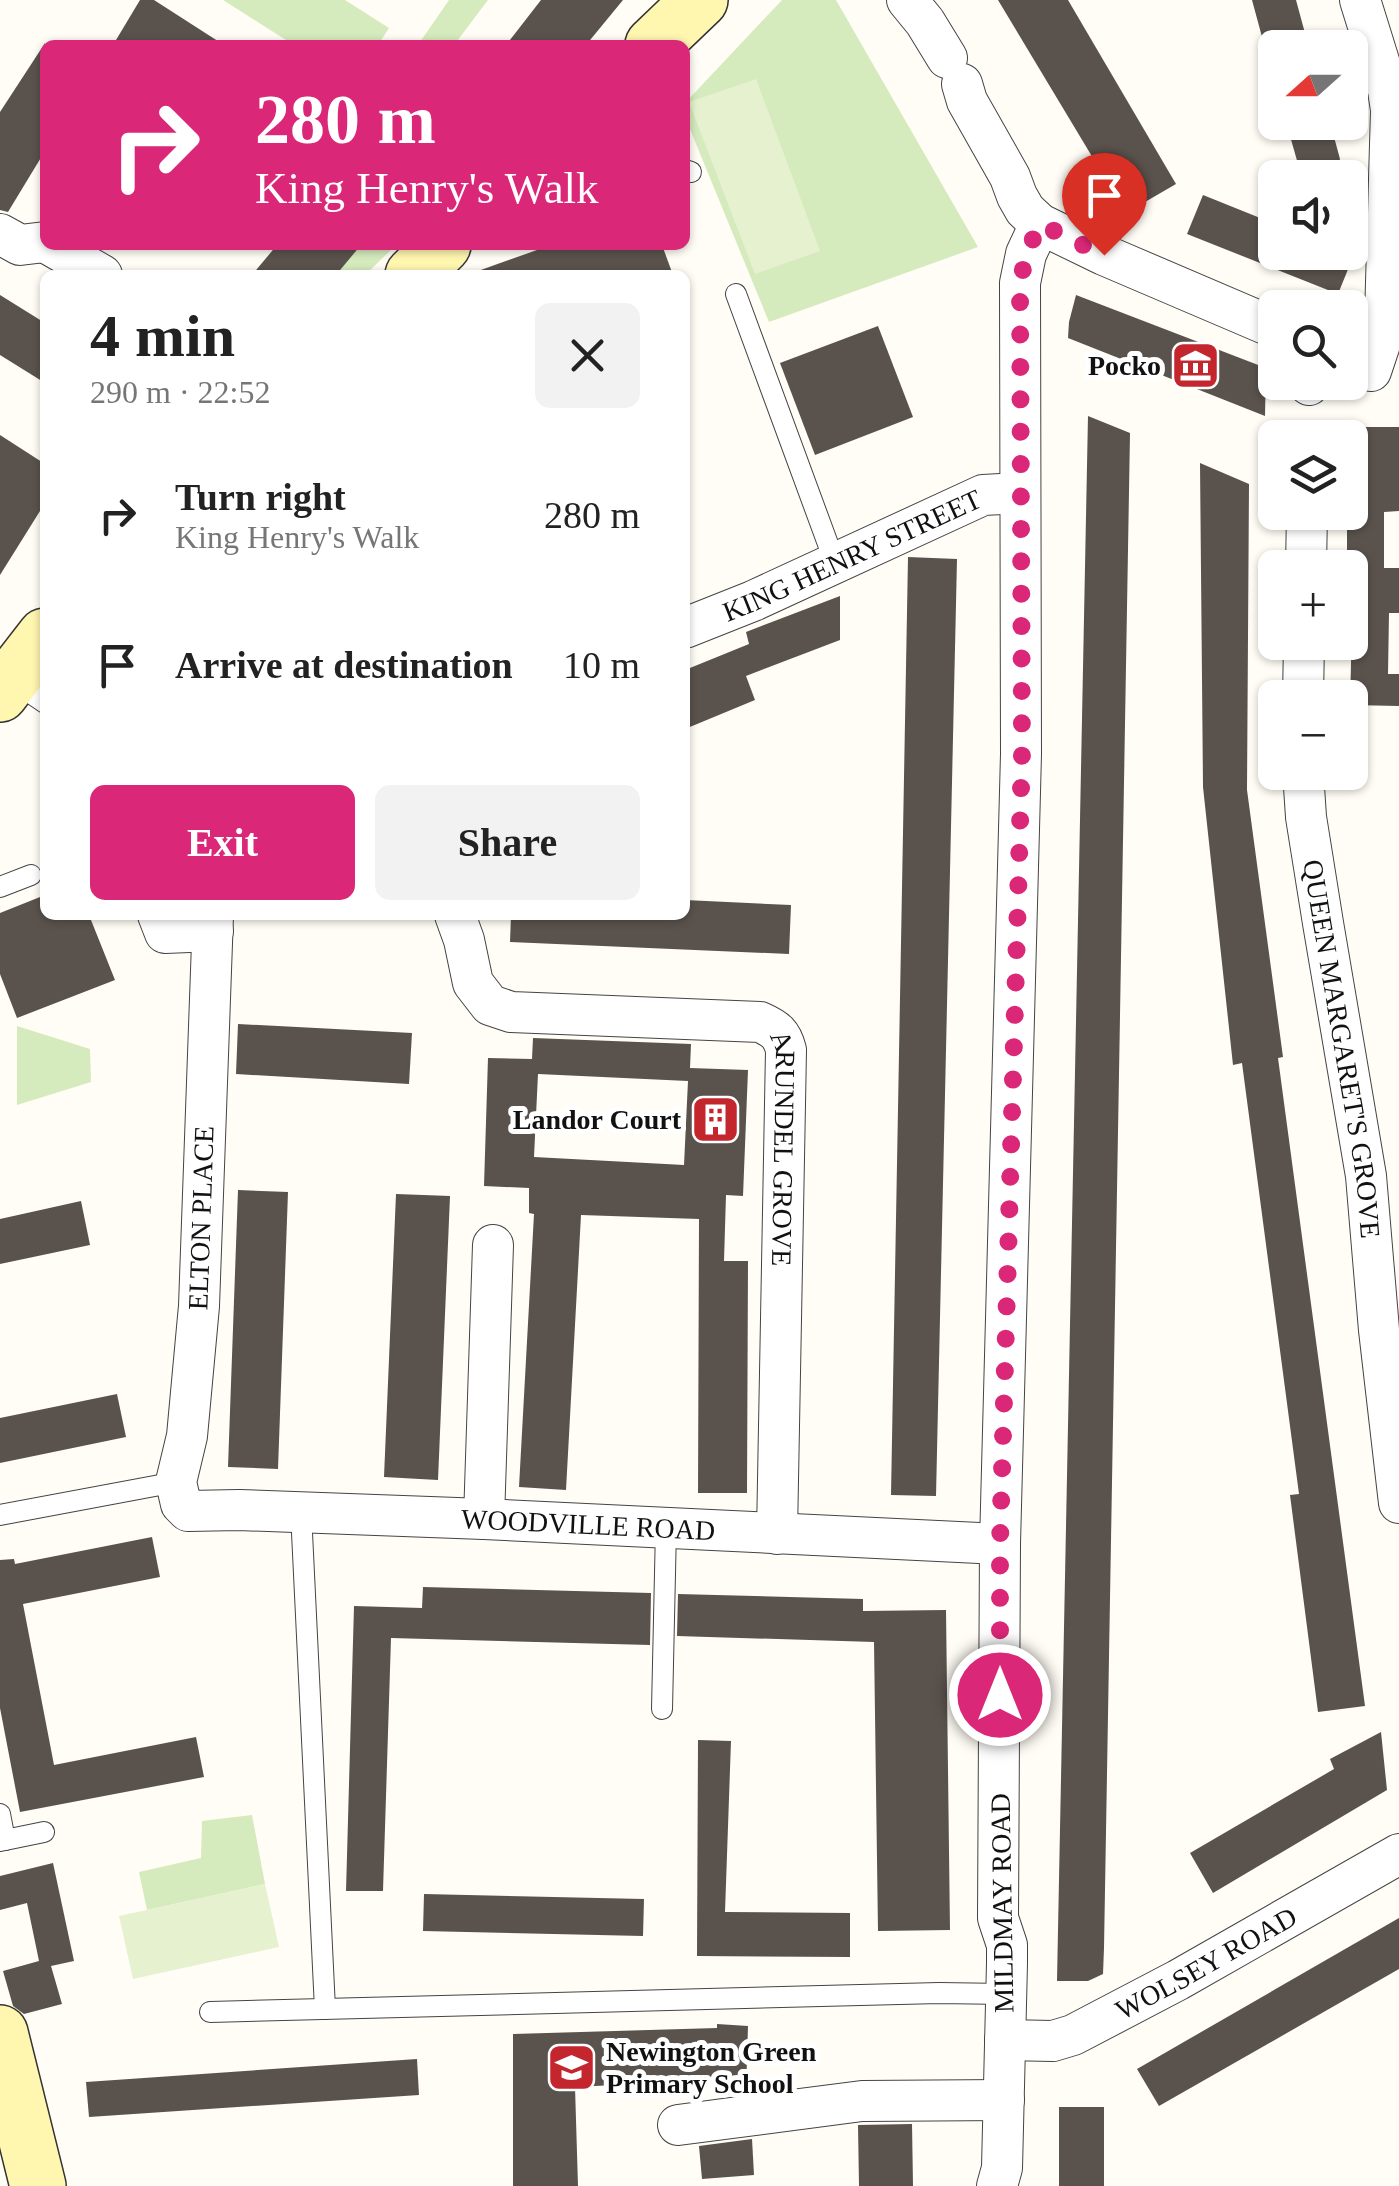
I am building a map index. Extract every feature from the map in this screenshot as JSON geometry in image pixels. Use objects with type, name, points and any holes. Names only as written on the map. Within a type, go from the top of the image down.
[{"type":"street","points":[[658,40],[700,0]]},
{"type":"street","points":[[908,0],[954,71],[1017,196],[1040,224],[1258,321]]},
{"type":"street","points":[[1360,0],[1394,89],[1386,317],[1373,372]]},
{"type":"street","name":"MILDMAY ROAD","points":[[997,2186],[1002,2168],[1007,1946],[998,1918],[1000,1544],[1022,754],[1020,284],[1026,254],[1040,224]]},
{"type":"street","points":[[0,234],[20,245],[40,244]]},
{"type":"street","points":[[58,250],[93,270]]},
{"type":"street","points":[[417,270],[438,250]]},
{"type":"street","name":"KING HENRY STREET","points":[[690,626],[983,495],[1020,493]]},
{"type":"street","points":[[19,692],[40,647]]},
{"type":"street","name":"QUEEN MARGARET'S GROVE","points":[[1304,790],[1366,1176],[1399,1504]]},
{"type":"street","name":"ELTON PLACE","points":[[160,920],[165,932],[213,923],[199,1306],[178,1493]]},
{"type":"street","name":"ARUNDEL GROVE","points":[[456,920],[473,983],[490,1004],[510,1012],[760,1022],[783,1037],[786,1050],[778,1534]]},
{"type":"street","points":[[484,1519],[493,1244]]},
{"type":"street","name":"WOODVILLE ROAD","points":[[178,1493],[188,1511],[196,1512],[239,1510],[484,1519],[1000,1544]]},
{"type":"street","name":"WOLSEY ROAD","points":[[1005,2040],[1052,2041],[1073,2035],[1399,1854]]},
{"type":"street","points":[[0,2033],[38,2186]]},
{"type":"street","points":[[678,2125],[862,2100],[1004,2100]]},
{"type":"lane","points":[[736,294],[835,563]]},
{"type":"lane","points":[[0,887],[31,875]]},
{"type":"lane","points":[[0,1515],[178,1493]]},
{"type":"lane","points":[[300,1512],[325,2009]]},
{"type":"lane","points":[[662,1709],[666,1528]]},
{"type":"lane","points":[[0,1814],[3,1840],[44,1832]]},
{"type":"lane","points":[[210,2012],[1006,1994]]},
{"type":"green space","points":[[223,0],[345,0],[389,28],[381,40],[286,40]]},
{"type":"green space","points":[[449,0],[488,0],[458,40],[421,40]]},
{"type":"green space","points":[[782,0],[836,0],[978,247],[769,322],[690,129],[690,98]]},
{"type":"green space","points":[[756,79],[820,251],[755,274],[690,102]]},
{"type":"green space","points":[[357,250],[391,250],[370,270],[340,270]]},
{"type":"green space","points":[[17,1026],[90,1049],[91,1082],[17,1105]]},
{"type":"green space","points":[[252,1815],[265,1884],[147,1910],[139,1872],[201,1858],[202,1821]]},
{"type":"green space","points":[[265,1884],[279,1947],[133,1979],[119,1916]]},
{"type":"building","points":[[140,0],[154,0],[216,40],[116,40]]},
{"type":"building","points":[[541,0],[623,0],[590,40],[510,40]]},
{"type":"building","points":[[998,0],[1068,0],[1176,184],[1126,213]]},
{"type":"building","points":[[1252,0],[1296,0],[1304,30],[1260,30]]},
{"type":"building","points":[[40,51],[40,159],[8,212],[0,210],[0,112]]},
{"type":"building","points":[[1291,140],[1335,140],[1340,159],[1340,160],[1297,160]]},
{"type":"building","points":[[1203,195],[1258,217],[1258,262],[1187,234]]},
{"type":"building","points":[[273,250],[357,250],[340,270],[256,270]]},
{"type":"building","points":[[537,250],[664,250],[671,270],[481,270]]},
{"type":"building","points":[[1278,270],[1348,270],[1340,290],[1328,290]]},
{"type":"building","points":[[0,295],[40,320],[40,380],[0,355]]},
{"type":"building","points":[[1076,295],[1258,365],[1258,400],[1265,400],[1265,416],[1068,338]]},
{"type":"building","points":[[878,326],[913,417],[815,455],[780,363]]},
{"type":"building","points":[[1088,416],[1130,433],[1104,1948],[1103,1974],[1088,1981],[1057,1981]]},
{"type":"building","points":[[1368,427],[1399,427],[1399,511],[1384,512],[1384,568],[1399,568],[1399,613],[1389,613],[1388,674],[1399,674],[1399,706],[1368,705],[1368,680],[1351,680],[1351,660],[1368,660],[1368,550],[1347,550],[1347,530],[1368,530]]},
{"type":"building","points":[[0,435],[40,461],[40,511],[0,575]]},
{"type":"building","points":[[1200,463],[1249,484],[1247,790],[1283,1057],[1278,1058],[1365,1706],[1318,1712],[1290,1495],[1299,1494],[1242,1063],[1233,1065],[1203,787]]},
{"type":"building","points":[[908,557],[957,559],[936,1496],[891,1495]]},
{"type":"building","points":[[840,596],[840,640],[746,676],[755,700],[690,727],[690,668],[749,644],[746,632]]},
{"type":"building","points":[[40,897],[40,920],[91,920],[115,980],[17,1018],[0,974],[0,913]]},
{"type":"building","points":[[690,900],[791,905],[789,954],[510,942],[511,920],[690,920]]},
{"type":"building","points":[[238,1024],[412,1033],[409,1084],[236,1074]]},
{"type":"building","points":[[533,1038],[691,1044],[690,1068],[748,1070],[743,1196],[726,1195],[724,1261],[748,1261],[747,1493],[698,1493],[699,1219],[581,1215],[566,1490],[519,1487],[534,1214],[529,1213],[529,1188],[484,1186],[488,1058],[532,1059]],"holes":[[[538,1074],[688,1081],[684,1165],[534,1157]]]},
{"type":"building","points":[[238,1190],[288,1192],[278,1469],[228,1467]]},
{"type":"building","points":[[396,1194],[450,1196],[438,1480],[384,1477]]},
{"type":"building","points":[[81,1201],[90,1245],[0,1264],[0,1219]]},
{"type":"building","points":[[117,1394],[126,1437],[0,1463],[0,1418]]},
{"type":"building","points":[[152,1537],[160,1577],[23,1604],[54,1765],[196,1737],[204,1777],[20,1812],[0,1708],[0,1560],[14,1559],[15,1564]]},
{"type":"building","points":[[423,1587],[651,1593],[650,1645],[391,1638],[383,1891],[346,1891],[354,1606],[422,1608]]},
{"type":"building","points":[[678,1594],[863,1599],[863,1611],[946,1610],[950,1930],[878,1931],[874,1642],[677,1636]]},
{"type":"building","points":[[1381,1732],[1387,1790],[1213,1893],[1190,1853],[1334,1769],[1330,1759]]},
{"type":"building","points":[[698,1740],[731,1741],[725,1912],[850,1913],[850,1957],[697,1956]]},
{"type":"building","points":[[53,1863],[74,1961],[51,1966],[62,2004],[24,2014],[13,2006],[3,1971],[39,1961],[27,1903],[0,1910],[0,1876]]},
{"type":"building","points":[[424,1894],[644,1899],[643,1936],[423,1931]]},
{"type":"building","points":[[1399,1918],[1399,1969],[1159,2106],[1137,2069]]},
{"type":"building","points":[[717,2024],[748,2026],[746,2092],[715,2096],[715,2080],[575,2087],[578,2186],[513,2186],[513,2034],[717,2028]]},
{"type":"building","points":[[417,2059],[419,2095],[89,2117],[86,2082]]},
{"type":"building","points":[[1059,2107],[1104,2107],[1104,2186],[1059,2186]]},
{"type":"building","points":[[912,2124],[913,2186],[859,2186],[858,2125]]},
{"type":"building","points":[[752,2139],[754,2175],[702,2179],[699,2146]]},
{"type":"place","name":"Pocko","points":[[1196,365]]},
{"type":"place","name":"Landor Court","points":[[716,1119]]},
{"type":"place","name":"Newington Green Primary School","points":[[571,2067]]},
{"type":"route","points":[[1000,1695],[1000,1544],[1022,754],[1020,284],[1026,254],[1040,224],[1104,255]]}]
